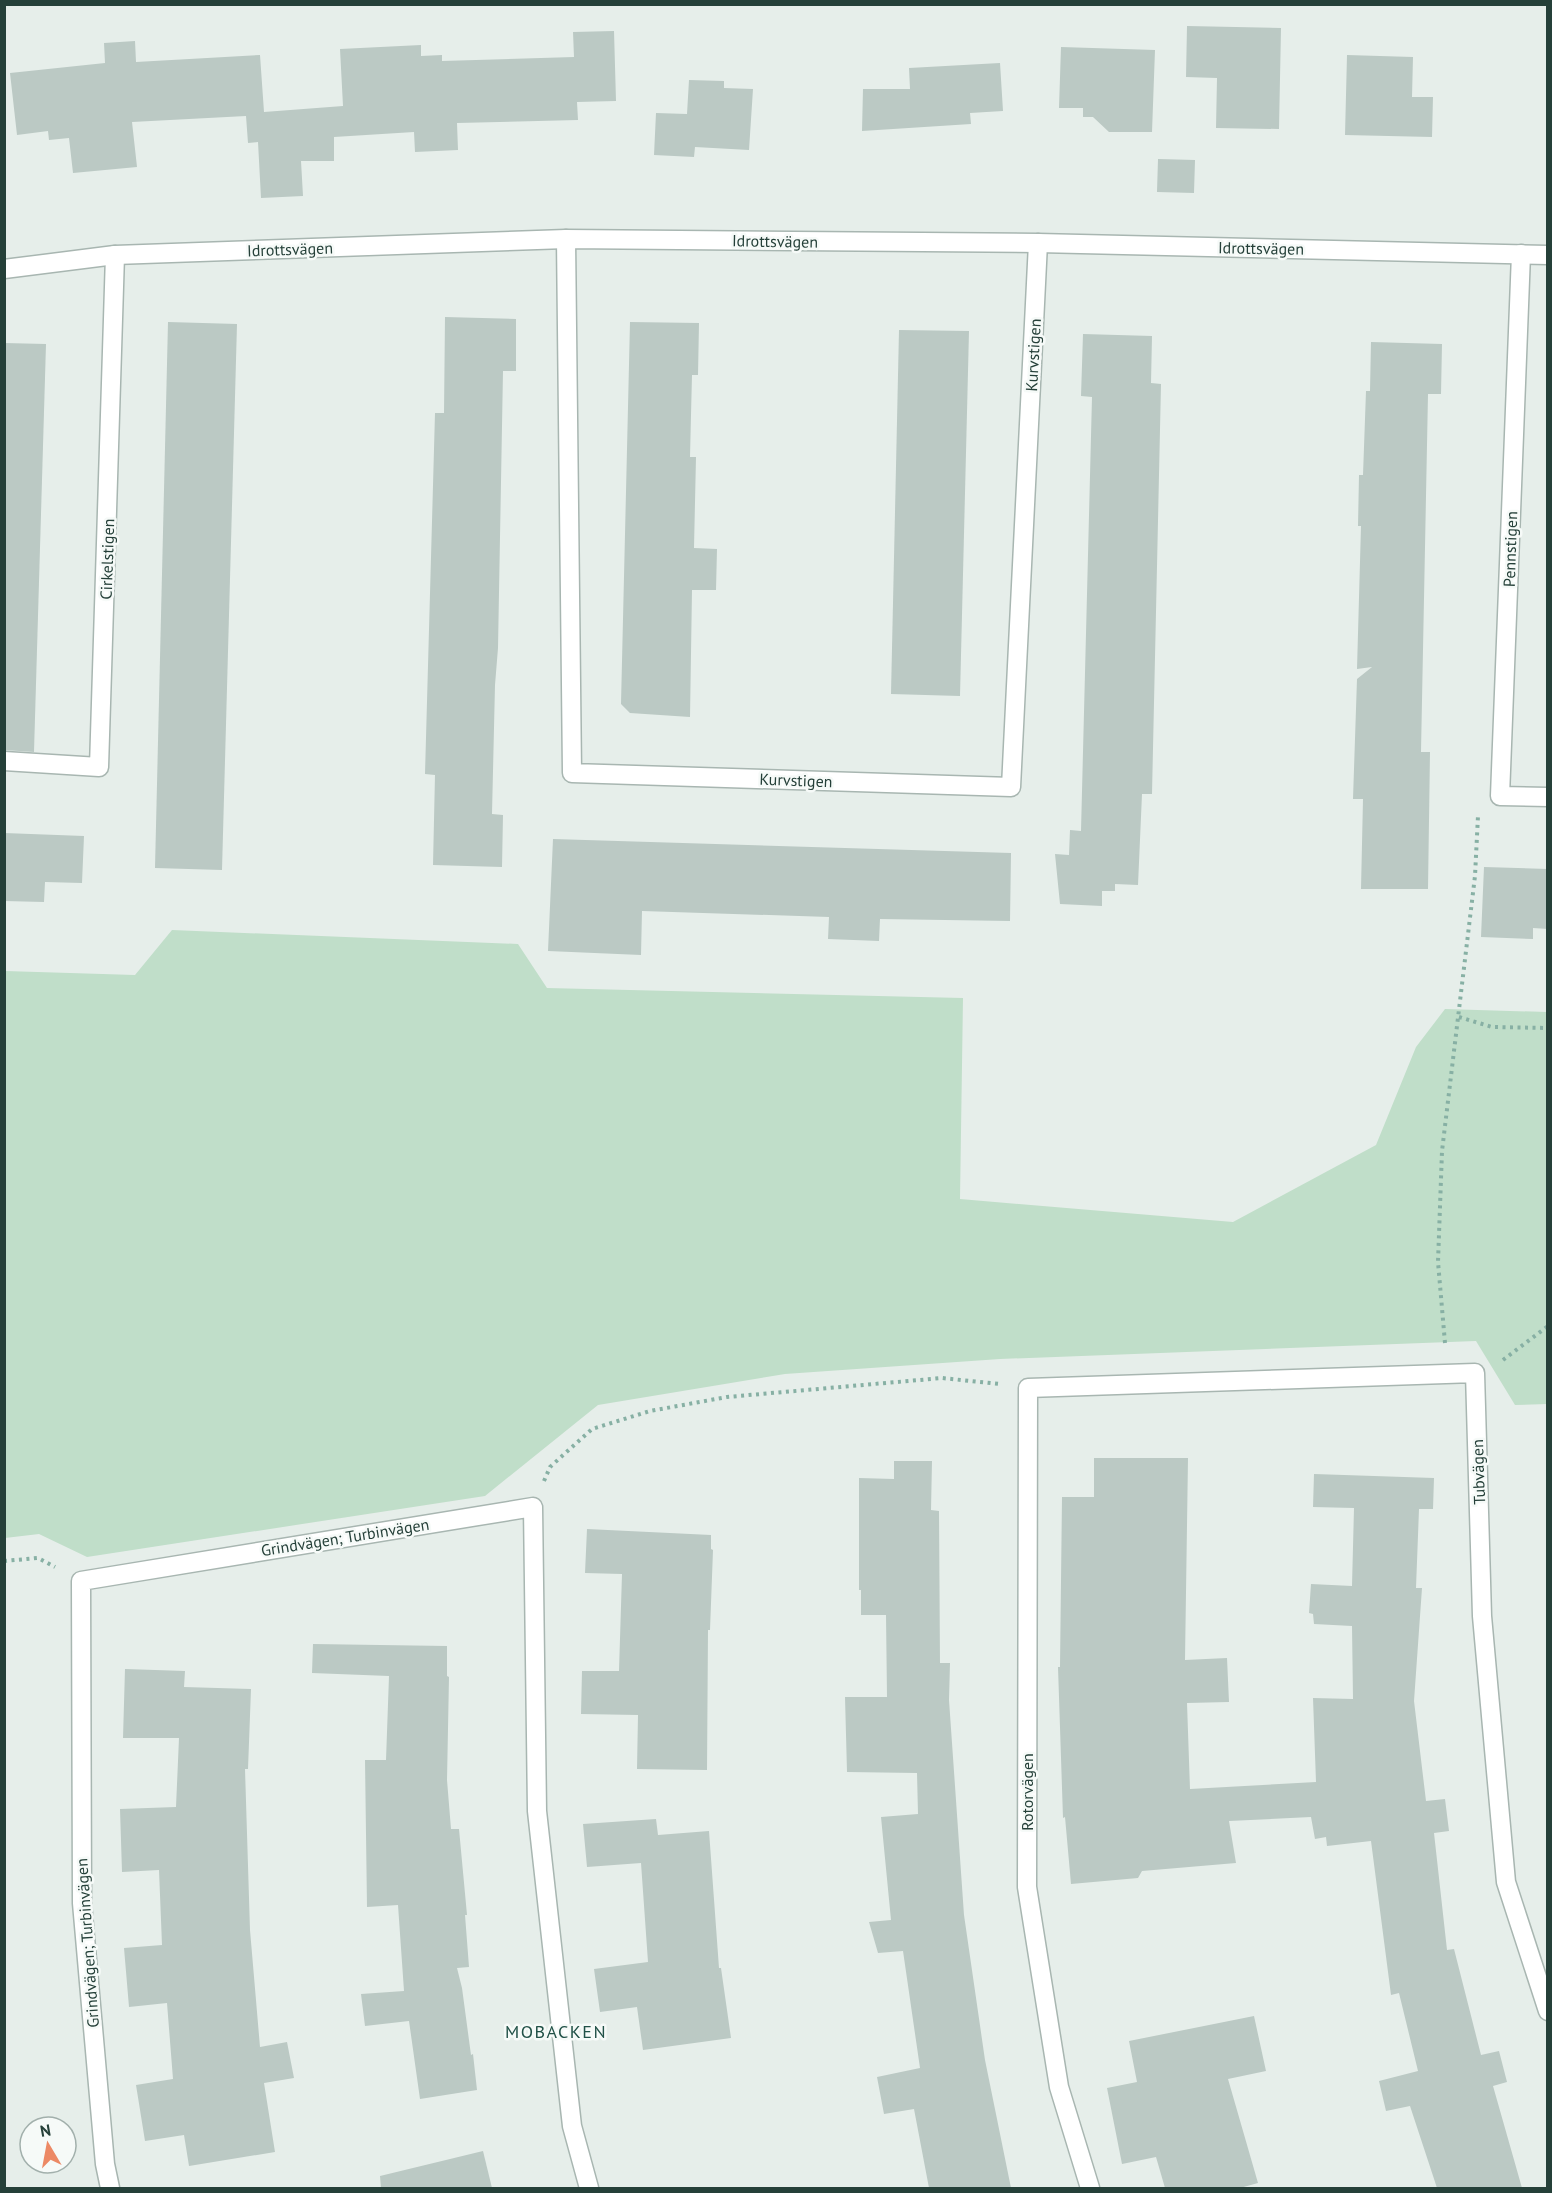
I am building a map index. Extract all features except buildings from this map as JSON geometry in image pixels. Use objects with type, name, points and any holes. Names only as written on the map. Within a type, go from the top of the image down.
[{"type":"street","name":"Kurvstigen","points":[[566,238],[572,773],[1011,787],[1038,243]]},
{"type":"street","name":"Idrottsvägen","points":[[4,269],[114,255],[566,238],[1038,243],[1548,255]]},
{"type":"street","name":"Pennstigen","points":[[1500,796],[1521,254]]},
{"type":"street","name":"Cirkelstigen","points":[[4,761],[99,767],[108,523],[114,255]]},
{"type":"street","points":[[1500,796],[1548,797]]},
{"type":"street","points":[[1028,1388],[1475,1373]]},
{"type":"street","name":"Tubvägen","points":[[1475,1373],[1482,1616],[1506,1882],[1548,2011]]},
{"type":"street","name":"Rotorvägen","points":[[1028,1388],[1027,1887],[1059,2087],[1090,2188]]},
{"type":"street","points":[[533,1507],[537,1811],[572,2126],[589,2188]]},
{"type":"street","name":"Grindvägen; Turbinvägen","points":[[110,2188],[105,2164],[82,1903],[81,1581],[533,1507]]},
{"type":"path","points":[[1448,1375],[1438,1251],[1442,1151],[1475,876],[1479,801],[1500,796]]},
{"type":"path","points":[[1459,1017],[1492,1027],[1548,1028]]},
{"type":"path","points":[[1475,1373],[1509,1357],[1548,1326]]},
{"type":"path","points":[[533,1507],[550,1467],[592,1429],[650,1411],[727,1398],[942,1378],[1028,1388]]},
{"type":"path","points":[[4,1561],[38,1558],[81,1581]]},
{"type":"green space","points":[[172,930],[518,944],[547,988],[963,998],[960,1199],[1233,1222],[1376,1145],[1416,1047],[1445,1009],[1547,1012],[1547,1404],[1515,1405],[1476,1341],[1000,1359],[785,1374],[598,1405],[485,1496],[87,1557],[39,1534],[5,1538],[5,971],[135,975]]},
{"type":"district","name":"MOBACKEN","points":[[556,2032]]}]
